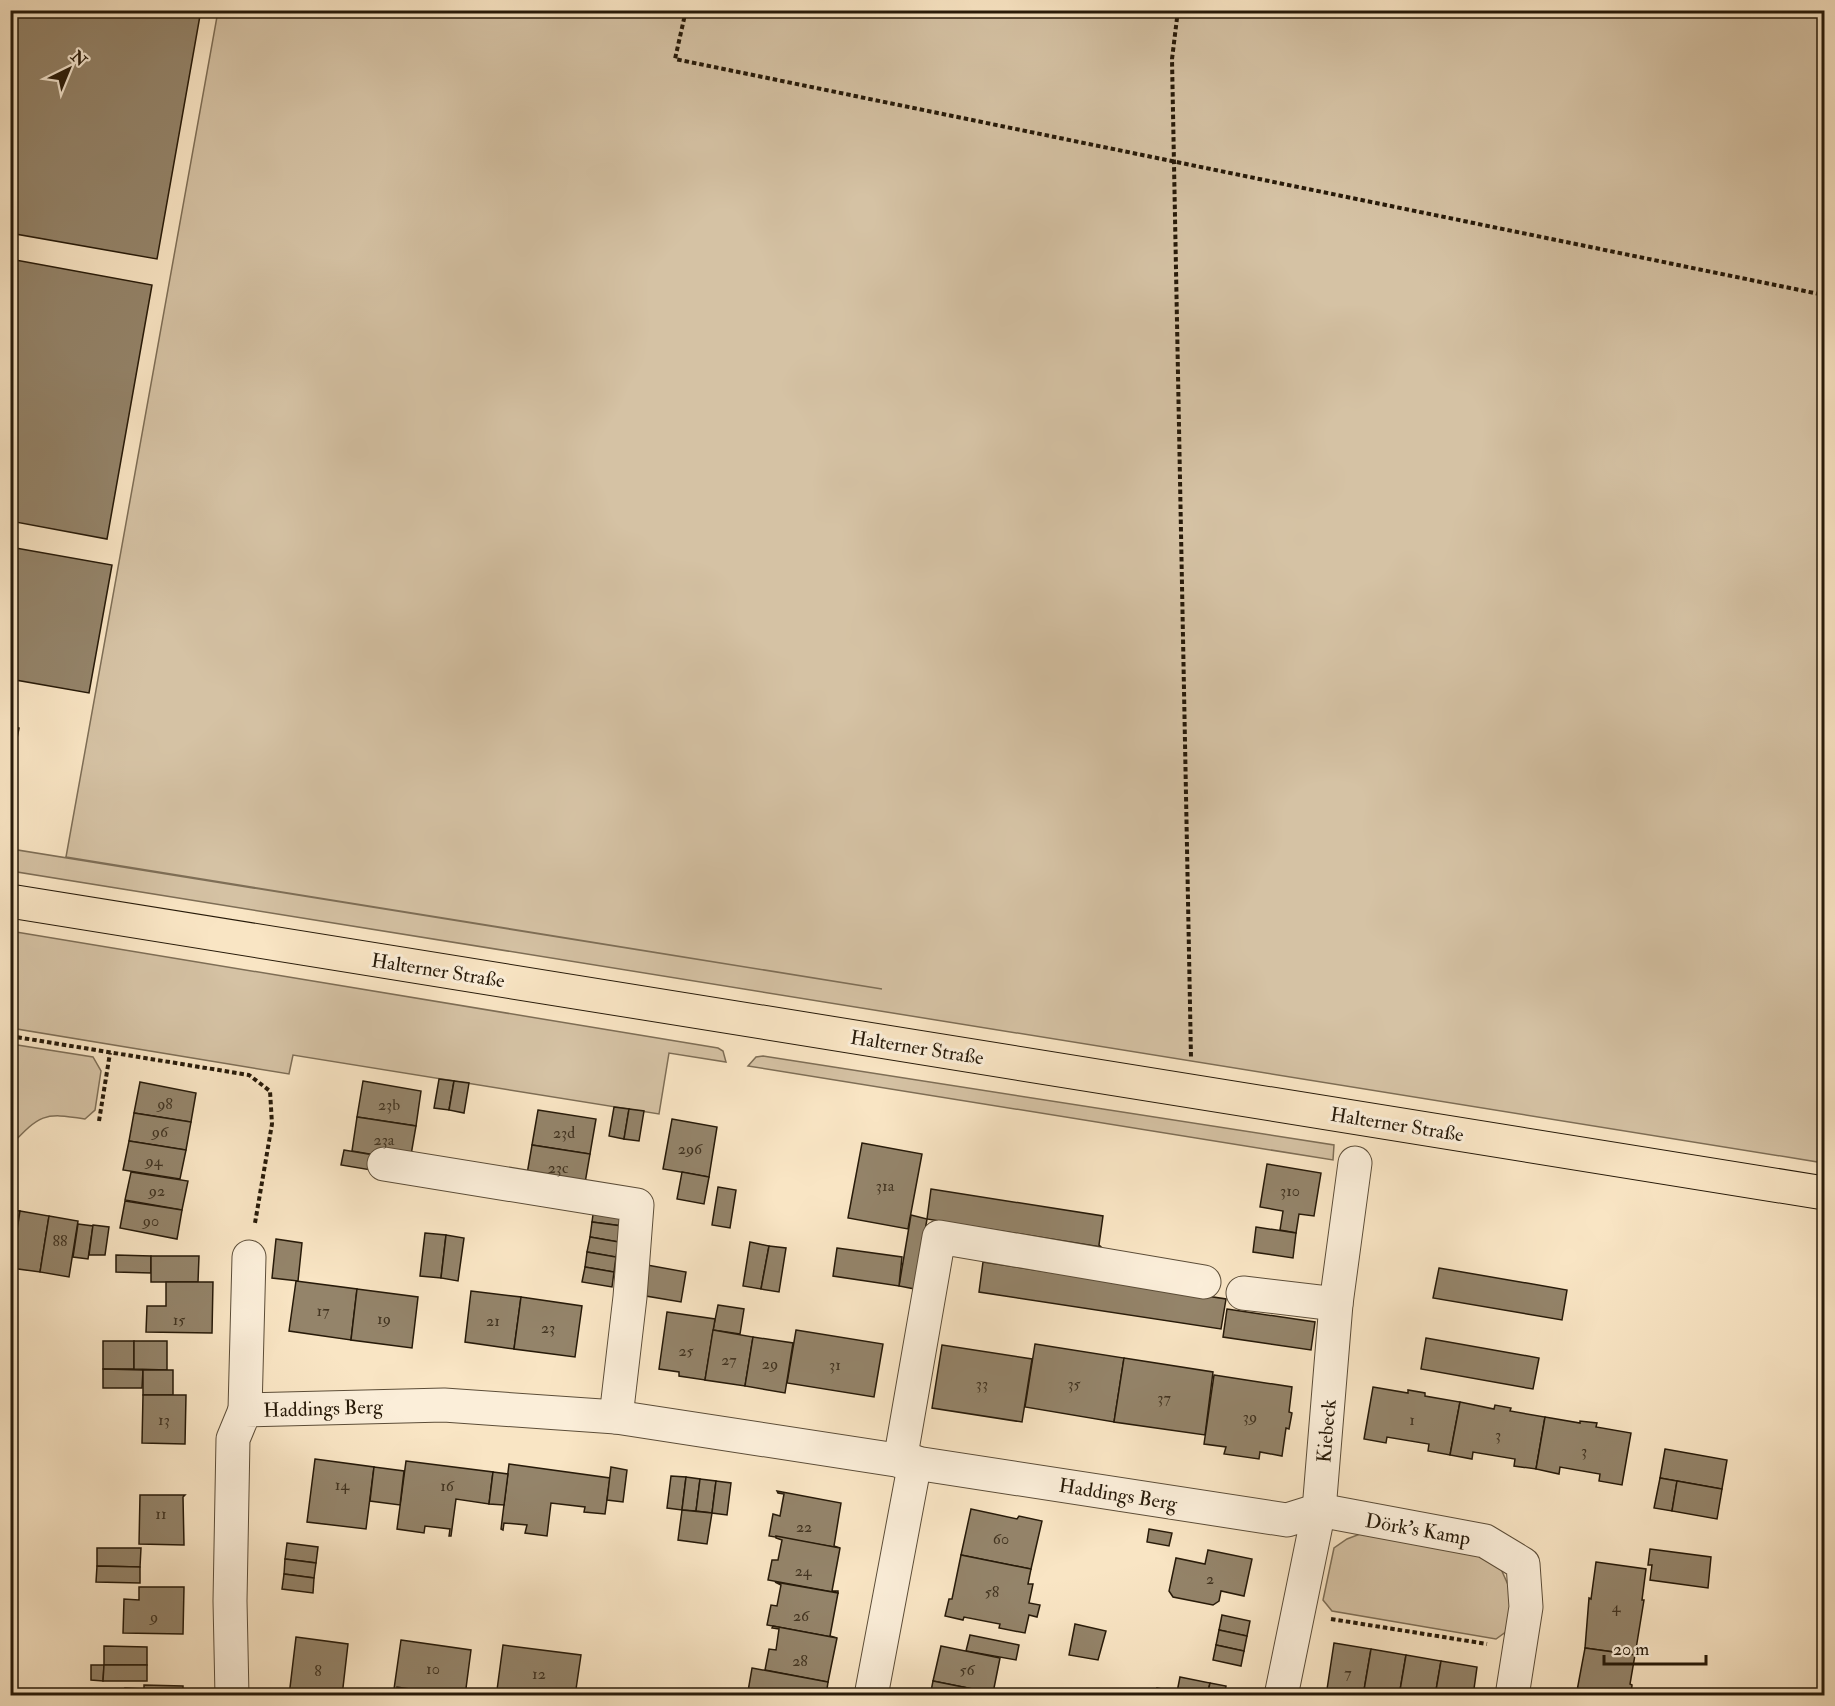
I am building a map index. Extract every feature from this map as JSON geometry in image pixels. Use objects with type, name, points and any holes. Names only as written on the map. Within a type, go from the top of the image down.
[{"type":"main road","name":"Halterner Straße","points":[[10,901],[1824,1193]]},
{"type":"street","name":"Kiebeck","points":[[1281,1695],[1319,1510],[1336,1304],[1354,1163]]},
{"type":"street","points":[[384,1164],[637,1205],[630,1296],[616,1417]]},
{"type":"street","points":[[871,1695],[908,1462],[939,1237],[1204,1281]]},
{"type":"street","points":[[245,1410],[249,1257]]},
{"type":"street","points":[[1243,1293],[1336,1304]]},
{"type":"street","name":"Haddings Berg","points":[[232,1695],[230,1601],[233,1440],[245,1410],[444,1404],[616,1417],[1287,1520],[1319,1510]]},
{"type":"street","name":"Dörk's Kamp","points":[[1319,1510],[1485,1541],[1523,1564],[1526,1607],[1512,1695]]},
{"type":"path","points":[[686,10],[675,59],[1824,295]]},
{"type":"path","points":[[1178,10],[1172,59],[1192,1092]]},
{"type":"path","points":[[10,1036],[249,1075],[270,1091],[272,1124],[249,1257]]},
{"type":"path","points":[[99,1121],[110,1053]]},
{"type":"path","points":[[1298,1614],[1519,1650]]},
{"type":"shaded area","points":[[218,11],[1824,11],[1824,1163],[11,871],[11,849],[882,989],[66,857]]},
{"type":"shaded area","points":[[10,931],[718,1048],[723,1051],[726,1062],[669,1053],[659,1114],[293,1055],[289,1074],[11,1028]]},
{"type":"shaded area","points":[[11,1044],[93,1057],[101,1071],[95,1110],[85,1119],[60,1116],[43,1118],[29,1127],[11,1145]]},
{"type":"shaded area","points":[[763,1056],[1334,1145],[1333,1160],[748,1066],[756,1057]]},
{"type":"shaded area","points":[[1360,1534],[1466,1549],[1501,1569],[1509,1587],[1511,1607],[1507,1631],[1496,1639],[1332,1611],[1323,1600],[1334,1548]]},
{"type":"building","points":[[18,10],[201,10],[157,259],[10,233],[10,54]]},
{"type":"building","points":[[10,259],[152,285],[107,539],[10,521]]},
{"type":"building","points":[[10,547],[112,565],[89,693],[10,679]]},
{"type":"building","points":[[10,726],[19,728],[10,774]]},
{"type":"building","points":[[439,1079],[454,1081],[449,1110],[434,1108]]},
{"type":"building","points":[[363,1081],[421,1091],[416,1126],[357,1117]]},
{"type":"building","points":[[454,1081],[469,1083],[464,1113],[449,1110]]},
{"type":"building","points":[[140,1082],[196,1093],[191,1122],[134,1113]]},
{"type":"building","points":[[614,1107],[629,1109],[624,1139],[609,1136]]},
{"type":"building","points":[[629,1109],[644,1111],[639,1141],[624,1139]]},
{"type":"building","points":[[538,1110],[596,1119],[590,1154],[532,1145]]},
{"type":"building","points":[[134,1113],[191,1122],[186,1150],[129,1141]]},
{"type":"building","points":[[357,1117],[416,1126],[410,1161],[352,1151]]},
{"type":"building","points":[[672,1119],[717,1127],[709,1177],[663,1169]]},
{"type":"building","points":[[129,1141],[186,1150],[180,1179],[123,1170]]},
{"type":"building","points":[[862,1143],[922,1154],[908,1229],[848,1218]]},
{"type":"building","points":[[532,1145],[590,1154],[584,1189],[526,1180]]},
{"type":"building","points":[[344,1150],[374,1155],[371,1170],[341,1165]]},
{"type":"building","points":[[1267,1164],[1321,1173],[1314,1216],[1299,1214],[1296,1233],[1280,1230],[1283,1211],[1260,1207]]},
{"type":"building","points":[[131,1172],[188,1181],[182,1210],[125,1200]]},
{"type":"building","points":[[682,1172],[709,1177],[704,1204],[677,1199]]},
{"type":"building","points":[[718,1187],[736,1190],[730,1228],[712,1225]]},
{"type":"building","points":[[931,1189],[1103,1216],[1099,1245],[1101,1247],[927,1219]]},
{"type":"building","points":[[125,1201],[182,1210],[177,1239],[120,1228]]},
{"type":"building","points":[[594,1207],[624,1212],[622,1226],[592,1222]]},
{"type":"building","points":[[10,1210],[20,1211],[10,1270]]},
{"type":"building","points":[[20,1211],[49,1216],[40,1272],[11,1268]]},
{"type":"building","points":[[911,1215],[927,1219],[915,1289],[899,1286]]},
{"type":"building","points":[[49,1216],[78,1221],[69,1277],[40,1272]]},
{"type":"building","points":[[592,1222],[622,1226],[619,1242],[590,1237]]},
{"type":"building","points":[[78,1224],[93,1226],[88,1259],[73,1257]]},
{"type":"building","points":[[93,1225],[109,1227],[105,1255],[89,1255]]},
{"type":"building","points":[[1256,1227],[1296,1233],[1293,1258],[1253,1252]]},
{"type":"building","points":[[425,1233],[446,1235],[441,1278],[420,1276]]},
{"type":"building","points":[[446,1235],[464,1238],[458,1281],[441,1278]]},
{"type":"building","points":[[590,1237],[619,1242],[616,1257],[587,1252]]},
{"type":"building","points":[[276,1239],[302,1243],[298,1281],[272,1278]]},
{"type":"building","points":[[750,1242],[769,1246],[761,1289],[743,1286]]},
{"type":"building","points":[[769,1246],[786,1248],[779,1292],[761,1289]]},
{"type":"building","points":[[837,1248],[902,1257],[899,1286],[833,1276]]},
{"type":"building","points":[[587,1252],[616,1257],[614,1272],[585,1267]]},
{"type":"building","points":[[116,1255],[151,1256],[151,1273],[116,1272]]},
{"type":"building","points":[[151,1256],[199,1256],[198,1282],[151,1282]]},
{"type":"building","points":[[983,1262],[1226,1299],[1221,1329],[979,1292]]},
{"type":"building","points":[[647,1265],[686,1272],[681,1302],[646,1296]]},
{"type":"building","points":[[585,1267],[614,1272],[612,1287],[582,1282]]},
{"type":"building","points":[[1439,1268],[1567,1290],[1562,1320],[1433,1298]]},
{"type":"building","points":[[296,1281],[357,1289],[351,1340],[289,1331]]},
{"type":"building","points":[[166,1282],[213,1282],[212,1333],[146,1332],[147,1306],[166,1306]]},
{"type":"building","points":[[357,1289],[418,1297],[412,1348],[351,1340]]},
{"type":"building","points":[[471,1291],[521,1297],[514,1349],[465,1342]]},
{"type":"building","points":[[521,1297],[582,1306],[575,1357],[514,1349]]},
{"type":"building","points":[[718,1305],[744,1309],[740,1334],[713,1330]]},
{"type":"building","points":[[1227,1309],[1315,1322],[1311,1350],[1223,1337]]},
{"type":"building","points":[[667,1312],[715,1319],[705,1380],[679,1376],[679,1372],[659,1369]]},
{"type":"building","points":[[713,1330],[753,1337],[745,1386],[705,1380]]},
{"type":"building","points":[[796,1330],[883,1344],[874,1397],[787,1383]]},
{"type":"building","points":[[753,1337],[793,1343],[785,1393],[745,1386]]},
{"type":"building","points":[[1426,1338],[1539,1358],[1533,1389],[1421,1369]]},
{"type":"building","points":[[103,1341],[134,1341],[134,1369],[103,1369]]},
{"type":"building","points":[[134,1341],[167,1341],[167,1370],[134,1369]]},
{"type":"building","points":[[1035,1344],[1124,1358],[1114,1422],[1025,1407]]},
{"type":"building","points":[[942,1345],[1032,1359],[1022,1422],[932,1408]]},
{"type":"building","points":[[1124,1358],[1213,1372],[1205,1435],[1114,1422]]},
{"type":"building","points":[[103,1369],[143,1370],[142,1388],[103,1388]]},
{"type":"building","points":[[143,1370],[173,1370],[173,1395],[143,1395]]},
{"type":"building","points":[[1214,1375],[1292,1387],[1289,1412],[1292,1413],[1289,1429],[1286,1428],[1282,1456],[1260,1452],[1259,1459],[1224,1454],[1226,1447],[1204,1444]]},
{"type":"building","points":[[1373,1387],[1408,1393],[1408,1390],[1425,1393],[1425,1396],[1460,1402],[1450,1455],[1428,1451],[1429,1444],[1387,1437],[1386,1443],[1364,1439]]},
{"type":"building","points":[[143,1395],[186,1395],[185,1444],[142,1443]]},
{"type":"building","points":[[1460,1402],[1494,1409],[1495,1405],[1511,1408],[1510,1411],[1545,1417],[1536,1469],[1514,1466],[1515,1459],[1473,1452],[1472,1459],[1450,1455]]},
{"type":"building","points":[[1545,1417],[1580,1423],[1580,1421],[1597,1423],[1596,1427],[1631,1433],[1622,1485],[1599,1481],[1600,1474],[1560,1467],[1559,1474],[1536,1469]]},
{"type":"building","points":[[1665,1449],[1727,1460],[1722,1489],[1660,1478]]},
{"type":"building","points":[[315,1459],[374,1467],[366,1529],[307,1522]]},
{"type":"building","points":[[406,1461],[493,1472],[489,1504],[456,1499],[451,1536],[449,1536],[450,1529],[425,1526],[424,1533],[397,1529]]},
{"type":"building","points":[[509,1464],[610,1478],[605,1514],[584,1512],[585,1507],[551,1503],[547,1536],[525,1533],[527,1525],[504,1523],[503,1530],[501,1529]]},
{"type":"building","points":[[374,1467],[404,1471],[400,1505],[370,1501]]},
{"type":"building","points":[[611,1467],[627,1470],[623,1502],[607,1500]]},
{"type":"building","points":[[493,1472],[508,1474],[504,1505],[489,1504]]},
{"type":"building","points":[[671,1476],[686,1477],[682,1510],[667,1508]]},
{"type":"building","points":[[686,1477],[700,1479],[696,1511],[682,1510]]},
{"type":"building","points":[[1660,1478],[1677,1481],[1672,1511],[1654,1508]]},
{"type":"building","points":[[700,1479],[716,1481],[712,1513],[696,1511]]},
{"type":"building","points":[[716,1481],[731,1483],[727,1515],[712,1513]]},
{"type":"building","points":[[1677,1481],[1722,1489],[1717,1519],[1672,1511]]},
{"type":"building","points":[[777,1491],[841,1503],[834,1546],[840,1548],[769,1536],[773,1514],[780,1516],[784,1494]]},
{"type":"building","points":[[140,1495],[185,1495],[183,1497],[184,1545],[139,1544]]},
{"type":"building","points":[[971,1509],[1017,1519],[1019,1516],[1042,1521],[1031,1569],[961,1555]]},
{"type":"building","points":[[682,1510],[712,1513],[707,1544],[678,1540]]},
{"type":"building","points":[[1149,1529],[1172,1533],[1169,1546],[1147,1542]]},
{"type":"building","points":[[776,1536],[840,1548],[832,1591],[838,1591],[838,1593],[768,1580],[772,1560],[778,1560],[782,1540]]},
{"type":"building","points":[[287,1543],[318,1547],[316,1563],[285,1559]]},
{"type":"building","points":[[97,1548],[141,1548],[140,1567],[97,1566]]},
{"type":"building","points":[[1650,1549],[1711,1557],[1708,1588],[1650,1580],[1652,1565],[1648,1565]]},
{"type":"building","points":[[1208,1550],[1252,1559],[1244,1596],[1221,1591],[1219,1601],[1213,1605],[1173,1597],[1169,1591],[1176,1558],[1205,1564]]},
{"type":"building","points":[[961,1555],[1031,1569],[1028,1584],[1033,1584],[1029,1603],[1040,1605],[1037,1617],[1029,1615],[1025,1633],[999,1628],[1000,1624],[945,1616],[949,1599],[952,1599]]},
{"type":"building","points":[[285,1559],[316,1563],[314,1578],[284,1574]]},
{"type":"building","points":[[1596,1562],[1646,1569],[1642,1600],[1644,1600],[1635,1655],[1585,1648],[1589,1598],[1591,1599]]},
{"type":"building","points":[[97,1566],[140,1567],[140,1583],[96,1582]]},
{"type":"building","points":[[284,1574],[314,1578],[313,1593],[282,1589]]},
{"type":"building","points":[[775,1582],[838,1593],[830,1636],[837,1638],[767,1625],[771,1605],[777,1606],[781,1585]]},
{"type":"building","points":[[139,1587],[184,1587],[183,1634],[123,1633],[124,1599],[139,1600]]},
{"type":"building","points":[[1222,1615],[1250,1621],[1247,1636],[1219,1630]]},
{"type":"building","points":[[1075,1624],[1106,1631],[1098,1660],[1069,1655]]},
{"type":"building","points":[[773,1626],[837,1638],[828,1682],[765,1670],[769,1649],[776,1650],[779,1629],[772,1628]]},
{"type":"building","points":[[1219,1630],[1247,1636],[1244,1651],[1216,1645]]},
{"type":"building","points":[[970,1635],[1019,1645],[1016,1660],[966,1651]]},
{"type":"building","points":[[296,1637],[348,1644],[342,1696],[289,1696]]},
{"type":"building","points":[[401,1640],[471,1650],[465,1696],[438,1696],[439,1693],[397,1687],[396,1696],[393,1696]]},
{"type":"building","points":[[1334,1643],[1371,1649],[1363,1696],[1326,1696]]},
{"type":"building","points":[[503,1645],[581,1655],[575,1696],[516,1696],[516,1693],[497,1690]]},
{"type":"building","points":[[1216,1645],[1244,1651],[1241,1666],[1213,1660]]},
{"type":"building","points":[[104,1646],[147,1647],[147,1665],[104,1665]]},
{"type":"building","points":[[941,1646],[1000,1658],[993,1693],[933,1681]]},
{"type":"building","points":[[1585,1648],[1635,1655],[1630,1684],[1632,1685],[1631,1696],[1576,1696]]},
{"type":"building","points":[[1371,1649],[1406,1655],[1399,1696],[1363,1696]]},
{"type":"building","points":[[1406,1655],[1441,1661],[1435,1696],[1399,1696]]},
{"type":"building","points":[[1441,1661],[1477,1667],[1473,1696],[1435,1696]]},
{"type":"building","points":[[91,1665],[104,1665],[103,1681],[91,1680]]},
{"type":"building","points":[[104,1665],[147,1665],[147,1681],[103,1681]]},
{"type":"building","points":[[752,1668],[828,1682],[826,1696],[761,1696],[761,1693],[748,1691]]},
{"type":"building","points":[[1180,1677],[1210,1683],[1207,1696],[1177,1692]]},
{"type":"building","points":[[933,1681],[993,1693],[993,1696],[930,1696]]},
{"type":"building","points":[[1210,1683],[1226,1686],[1224,1696],[1207,1696]]},
{"type":"building","points":[[144,1685],[183,1686],[183,1696],[125,1696],[125,1688],[144,1689]]},
{"type":"building","points":[[1157,1688],[1177,1692],[1194,1696],[1156,1696]]}]
